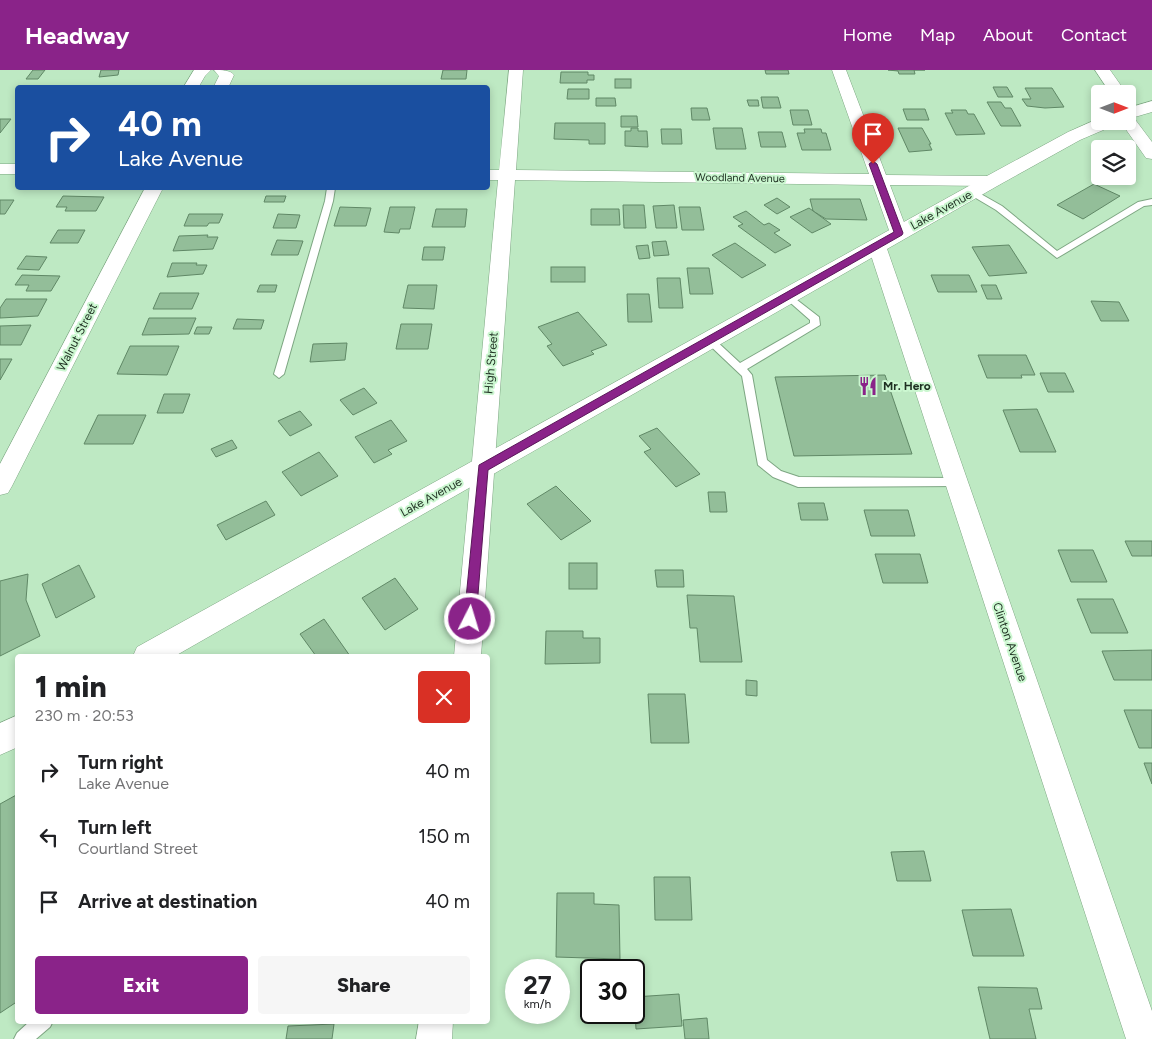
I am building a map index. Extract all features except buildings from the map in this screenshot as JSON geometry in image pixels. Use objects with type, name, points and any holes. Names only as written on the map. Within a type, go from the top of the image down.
[{"type":"street","points":[[192,85],[199,72],[204,70]]},
{"type":"street","points":[[222,70],[227,76],[222,85]]},
{"type":"street","name":"High Street","points":[[467,654],[483,468],[497,175],[516,70]]},
{"type":"street","name":"Clinton Avenue","points":[[839,70],[879,180],[888,240],[957,483],[1144,1039]]},
{"type":"street","points":[[1102,70],[1113,85]]},
{"type":"street","points":[[1136,111],[1152,106]]},
{"type":"street","points":[[1136,125],[1152,154]]},
{"type":"street","name":"Lake Avenue","points":[[152,654],[982,187],[1074,136],[1091,129]]},
{"type":"street","points":[[0,169],[15,169]]},
{"type":"street","name":"Woodland Avenue","points":[[497,175],[879,180],[982,187]]},
{"type":"street","name":"Walnut Street","points":[[0,486],[153,190]]},
{"type":"street","points":[[0,740],[15,732]]},
{"type":"street","points":[[434,1039],[436,1024]]},
{"type":"lane","points":[[982,187],[999,208],[1057,256],[1141,204],[1152,202]]},
{"type":"lane","points":[[279,374],[331,190]]},
{"type":"lane","points":[[740,368],[815,325],[815,319],[788,296]]},
{"type":"lane","points":[[709,340],[747,375],[762,462],[777,474],[798,482],[957,483]]},
{"type":"lane","points":[[23,1039],[40,1024]]},
{"type":"place","name":"Mr. Hero","points":[[868,386]]},
{"type":"route","points":[[470,619],[483,468],[899,233],[873,164]]}]
